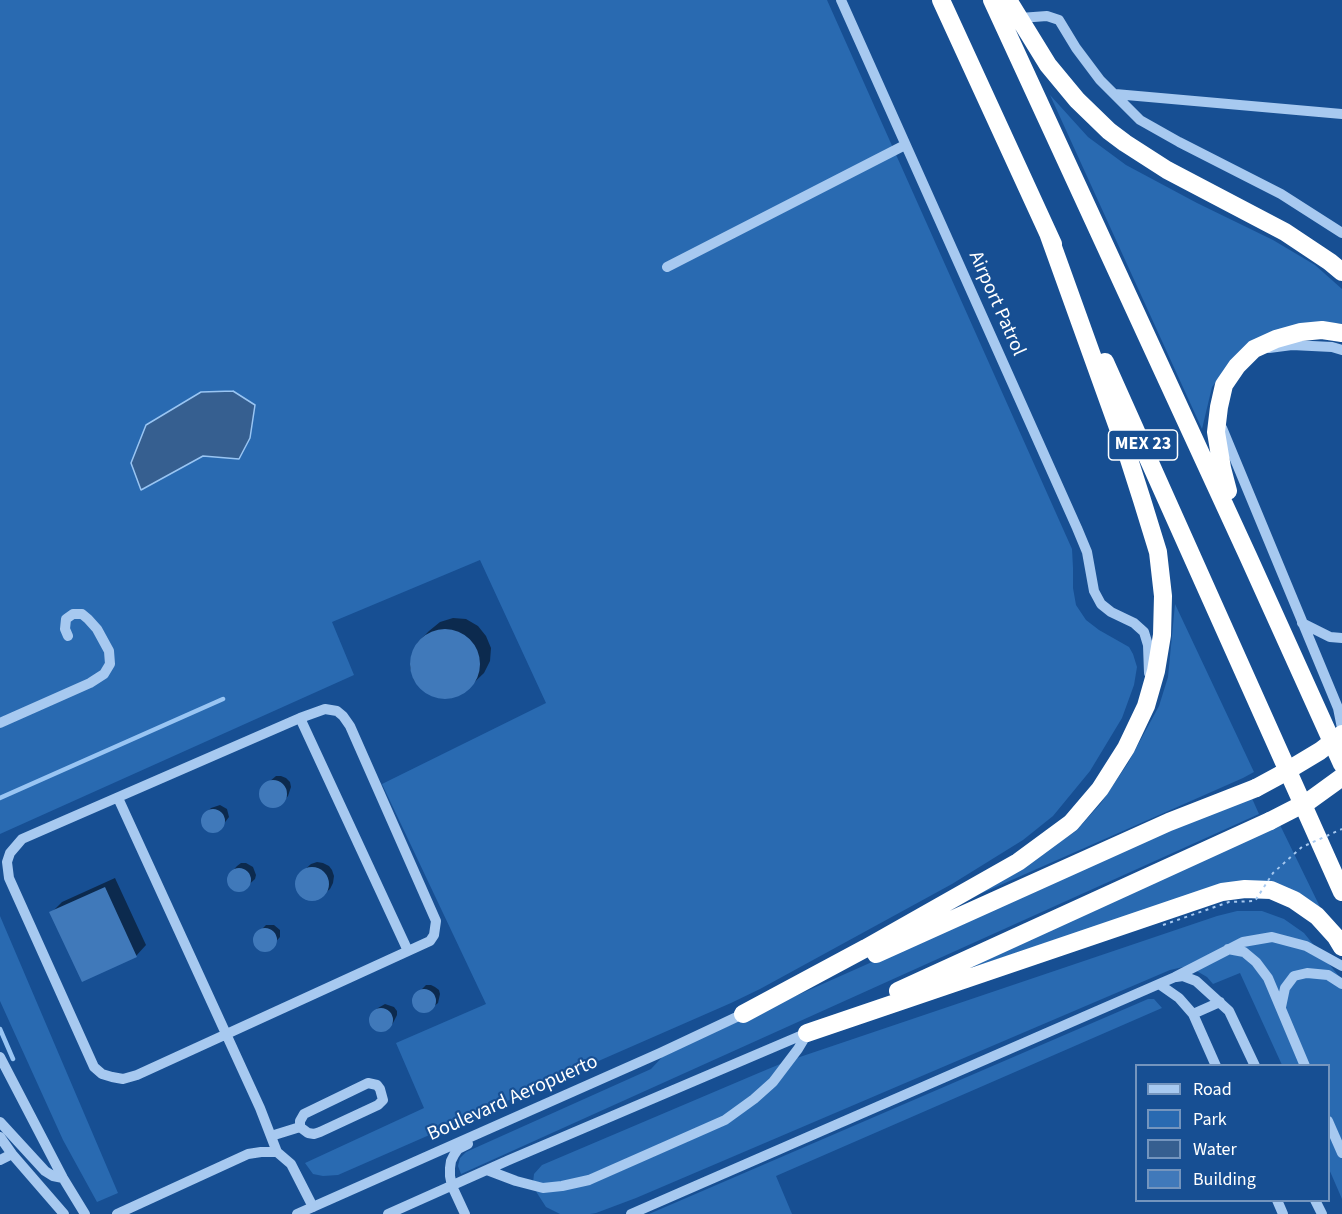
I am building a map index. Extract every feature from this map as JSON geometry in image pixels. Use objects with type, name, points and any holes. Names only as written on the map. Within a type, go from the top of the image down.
[{"type":"highway","name":"MEX 23","points":[[941,0],[1342,892]]},
{"type":"highway","name":"MEX 23","points":[[992,0],[1342,764]]},
{"type":"highway","points":[[1008,0],[1048,65],[1077,100],[1109,131],[1167,170],[1286,232],[1342,272]]},
{"type":"highway","points":[[743,1014],[1018,862],[1071,823],[1100,789],[1125,748],[1146,706],[1156,670],[1162,635],[1163,596],[1158,552],[1129,460],[1048,234]]},
{"type":"highway","points":[[1248,555],[1222,468],[1216,432],[1224,385],[1237,366],[1254,349],[1276,339],[1301,332],[1322,330],[1342,333]]},
{"type":"highway","points":[[743,1014],[1169,822],[1256,788],[1320,751],[1342,734]]},
{"type":"highway","points":[[807,1033],[1270,821],[1309,801],[1342,777]]},
{"type":"highway","points":[[807,1033],[1222,892],[1245,889],[1271,891],[1294,900],[1317,916],[1342,947]]},
{"type":"street","name":"Airport Patrol","points":[[841,0],[1077,528],[1087,552],[1094,591],[1101,604],[1111,612],[1134,623],[1144,632],[1150,666],[1146,706]]},
{"type":"street","points":[[1020,18],[1047,16],[1059,20],[1100,80],[1140,120],[1281,194],[1342,233]]},
{"type":"street","points":[[1115,94],[1342,114]]},
{"type":"street","points":[[667,267],[905,145]]},
{"type":"street","points":[[1254,349],[1292,345],[1332,347],[1342,350]]},
{"type":"street","points":[[1218,418],[1338,708],[1342,728]]},
{"type":"street","points":[[0,723],[90,683],[104,674],[110,664],[109,651],[97,629],[88,619],[82,614],[73,614],[66,619],[65,628],[68,636]]},
{"type":"street","points":[[1302,623],[1330,637],[1342,638]]},
{"type":"street","points":[[325,709],[337,711],[350,726],[436,921],[436,932],[430,941],[137,1075],[123,1078],[102,1074],[94,1067],[9,878],[7,862],[10,853],[22,839],[118,798],[300,718],[325,709]]},
{"type":"street","points":[[300,718],[408,951]]},
{"type":"street","points":[[118,798],[260,1108],[277,1152],[291,1164],[313,1206]]},
{"type":"street","points":[[630,1214],[1175,977],[1243,942],[1272,937],[1306,946],[1342,966]]},
{"type":"street","points":[[1227,949],[1245,952],[1257,962],[1268,978],[1305,1064]]},
{"type":"street","points":[[1281,1007],[1285,988],[1294,976],[1307,973],[1328,975],[1342,984]]},
{"type":"street","points":[[1175,977],[1182,976],[1196,981],[1229,1011],[1255,1064]]},
{"type":"street","points":[[1159,984],[1179,998],[1193,1014],[1216,1064]]},
{"type":"street","points":[[1193,1014],[1220,1002]]},
{"type":"street","name":"Boulevard Aeropuerto","points":[[297,1214],[743,1014]]},
{"type":"street","points":[[487,1170],[543,1188],[589,1180],[725,1120],[773,1082],[807,1033]]},
{"type":"street","points":[[388,1214],[807,1033]]},
{"type":"street","points":[[465,1214],[452,1186],[450,1176],[451,1161],[458,1149],[640,1067],[660,1053]]},
{"type":"street","points":[[0,1057],[63,1178],[85,1214]]},
{"type":"street","points":[[271,1136],[300,1127],[314,1134],[320,1132],[378,1105],[383,1100],[380,1089],[377,1085],[368,1083],[304,1114],[300,1127]]},
{"type":"street","points":[[0,1122],[45,1171],[63,1178]]},
{"type":"street","points":[[1330,1123],[1342,1153]]},
{"type":"street","points":[[0,1137],[64,1214]]},
{"type":"street","points":[[117,1214],[248,1154],[277,1152]]},
{"type":"street","points":[[0,1160],[12,1154]]},
{"type":"path","points":[[1163,925],[1229,903],[1255,901],[1273,873],[1302,847],[1342,829]]},
{"type":"green space","points":[[0,0],[827,0],[1072,549],[1076,605],[1086,620],[1129,647],[1133,654],[1137,667],[1134,685],[1122,718],[1090,771],[1053,816],[1023,840],[952,884],[760,989],[338,1175],[313,1174],[305,1163],[424,1108],[396,1043],[486,1004],[382,784],[546,703],[480,560],[332,622],[354,675],[0,834]]},
{"type":"green space","points":[[1050,95],[1088,137],[1126,165],[1273,240],[1315,265],[1342,289],[1342,324],[1302,323],[1235,357],[1212,387],[1202,429]]},
{"type":"green space","points":[[1175,604],[1254,772],[980,894],[1076,831],[1101,803],[1128,763],[1159,706],[1168,677]]},
{"type":"green space","points":[[1250,794],[1259,814],[461,1174],[458,1166],[460,1158],[466,1152],[651,1069],[665,1054]]},
{"type":"green space","points":[[1280,825],[1320,907],[1219,886],[931,981]]},
{"type":"green space","points":[[1237,911],[1262,911],[1284,919],[1304,933],[1342,980],[1342,1199],[1330,1171],[1330,1064],[1282,1064],[1240,973],[1213,984],[1207,977],[1195,970],[1183,967],[1170,970],[596,1213],[560,1214],[546,1207],[533,1183],[534,1174],[542,1165],[785,1062]]},
{"type":"green space","points":[[0,916],[118,1193],[97,1202],[63,1140],[0,1001]]},
{"type":"green space","points":[[1148,999],[1154,999],[1162,1008],[776,1176],[792,1214],[649,1214]]},
{"type":"water","points":[[233,391],[255,405],[250,438],[239,459],[203,456],[141,490],[131,463],[146,425],[201,392]]},
{"type":"building","points":[[438,629],[452,629],[465,634],[475,644],[480,664],[475,684],[465,694],[452,699],[438,699],[425,694],[415,684],[410,671],[410,657],[415,644],[425,634]]},
{"type":"building","points":[[273,780],[283,784],[287,794],[283,804],[273,808],[263,804],[259,794],[263,784]]},
{"type":"building","points":[[213,809],[218,810],[224,816],[224,826],[218,832],[213,833],[208,832],[202,826],[201,821],[202,816],[208,810]]},
{"type":"building","points":[[312,867],[324,872],[329,884],[324,896],[312,901],[300,896],[295,884],[300,872]]},
{"type":"building","points":[[239,868],[248,871],[251,880],[248,889],[239,892],[230,889],[227,880],[230,871]]},
{"type":"building","points":[[105,887],[137,957],[82,982],[49,912]]},
{"type":"building","points":[[265,928],[270,929],[276,935],[276,945],[270,951],[265,952],[260,951],[254,945],[253,940],[254,935],[260,929]]},
{"type":"building","points":[[424,989],[429,990],[435,996],[435,1006],[429,1012],[424,1013],[419,1012],[413,1006],[412,1001],[413,996],[419,990]]},
{"type":"building","points":[[381,1008],[390,1011],[393,1020],[390,1029],[381,1032],[372,1029],[369,1020],[372,1011]]},
{"type":"waterway","points":[[0,798],[223,699]]},
{"type":"waterway","points":[[0,1029],[13,1059]]}]
